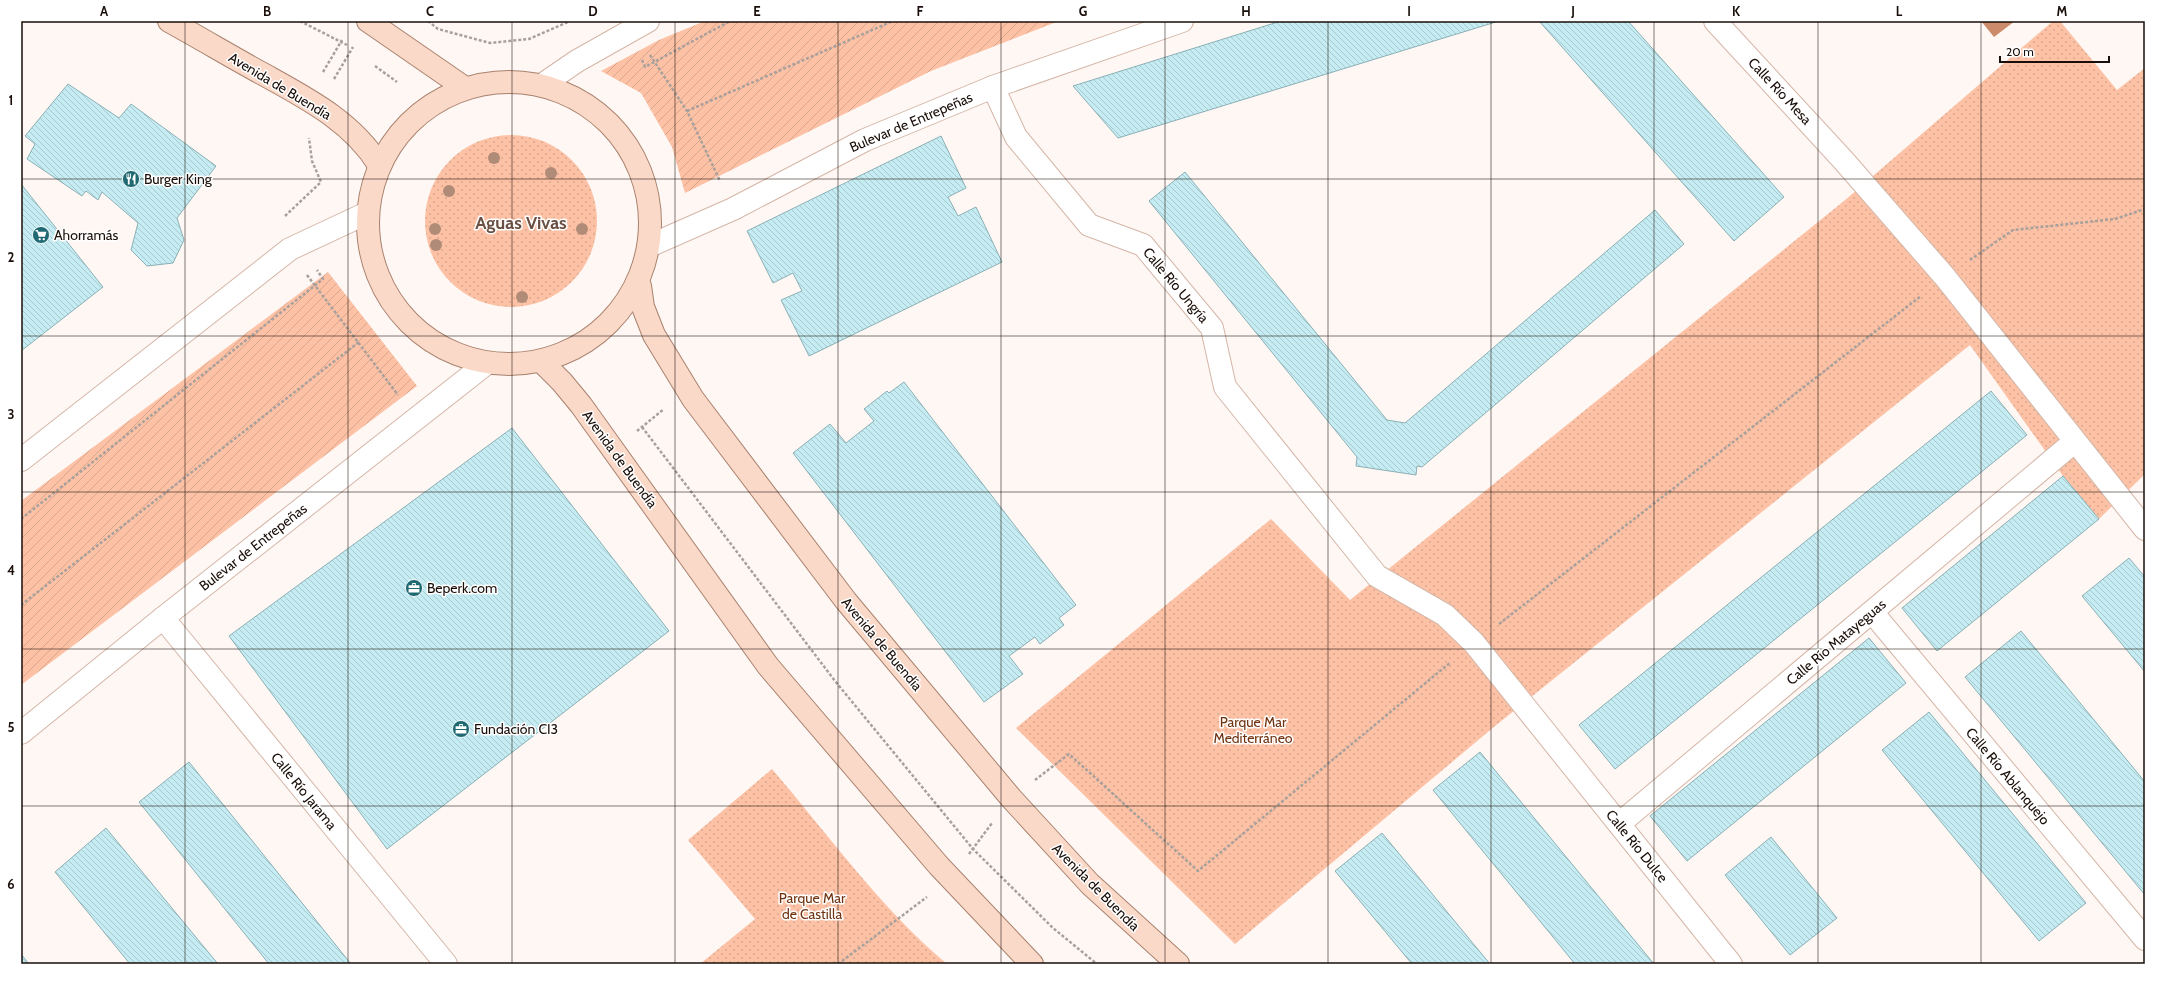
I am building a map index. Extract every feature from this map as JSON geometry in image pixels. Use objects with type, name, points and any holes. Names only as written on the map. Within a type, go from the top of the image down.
[{"type":"main road","name":"Avenida de Buendía","points":[[169,21],[308,99],[355,133],[368,148],[379,166]]},
{"type":"main road","points":[[368,21],[465,88]]},
{"type":"main road","points":[[508,81],[542,85],[578,99],[606,119],[632,152],[647,188],[651,220],[649,246],[640,286],[622,311],[591,338],[572,352],[542,362],[522,364],[487,363],[448,351],[418,332],[396,309],[380,283],[369,249],[367,213],[372,185],[379,166],[397,137],[415,116],[433,104],[465,88],[508,81]]},
{"type":"main road","name":"Avenida de Buendía","points":[[640,286],[643,307],[654,335],[693,399],[846,600],[1011,798],[1090,884],[1178,964]]},
{"type":"main road","name":"Avenida de Buendía","points":[[542,362],[562,382],[581,405],[768,666],[951,879],[1032,964]]},
{"type":"street","name":"Bulevar de Entrepeñas","points":[[649,246],[733,209],[865,140],[993,87],[1182,21]]},
{"type":"street","name":"Calle Río Mesa","points":[[1715,21],[1844,161],[1945,277],[2074,442],[2143,526]]},
{"type":"street","points":[[542,85],[577,61],[640,25]]},
{"type":"street","name":"Calle Río Ungría","points":[[993,87],[1016,137],[1089,225],[1143,245],[1212,328],[1225,387],[1378,576],[1445,615],[1474,643]]},
{"type":"street","points":[[24,453],[290,249],[367,213]]},
{"type":"street","name":"Bulevar de Entrepeñas","points":[[21,733],[163,618],[415,418],[487,363]]},
{"type":"street","name":"Calle Río Matayeguas","points":[[1619,824],[2074,442]]},
{"type":"street","name":"Calle Río Ablanquejo","points":[[1872,612],[2145,940]]},
{"type":"street","name":"Calle Río Jarama","points":[[163,618],[446,964]]},
{"type":"street","name":"Calle Río Dulce","points":[[1474,643],[1731,964]]},
{"type":"path","points":[[300,21],[341,41],[358,52]]},
{"type":"path","points":[[428,21],[438,29],[490,43],[529,39],[570,21]]},
{"type":"path","points":[[687,111],[893,21]]},
{"type":"path","points":[[640,25],[687,111],[733,209]]},
{"type":"path","points":[[308,99],[344,34]]},
{"type":"path","points":[[369,61],[397,82]]},
{"type":"path","points":[[838,964],[951,879],[1011,798],[1069,754],[1198,871],[1474,643],[1945,277],[2013,230],[2115,219],[2145,209]]},
{"type":"path","points":[[290,249],[315,285],[415,418]]},
{"type":"path","points":[[21,605],[359,342]]},
{"type":"path","points":[[614,451],[687,389]]},
{"type":"path","points":[[642,427],[835,681],[973,849],[1053,928],[1098,964]]},
{"type":"green space","points":[[705,21],[1059,21],[931,71],[685,193],[672,147],[641,93],[601,71],[659,40]]},
{"type":"green space","name":"Parque Mar Mediterráneo","points":[[2053,21],[2060,21],[2117,90],[2145,68],[2145,474],[2099,519],[2063,476],[1970,345],[1495,726],[1235,944],[1016,728],[1271,519],[1350,600],[1844,201]]},
{"type":"green space","points":[[511,135],[528,137],[544,142],[559,150],[572,160],[582,173],[590,188],[595,204],[597,221],[595,238],[590,254],[582,269],[572,282],[559,292],[544,300],[528,305],[511,307],[494,305],[478,300],[463,292],[450,282],[440,269],[432,254],[427,238],[425,221],[427,204],[432,188],[440,173],[450,160],[463,150],[478,142],[494,137]]},
{"type":"green space","points":[[328,272],[417,386],[21,685],[21,501]]},
{"type":"green space","name":"Parque Mar de Castilla","points":[[772,769],[856,870],[900,920],[947,964],[700,964],[755,919],[688,840]]},
{"type":"shaded area","points":[[1981,21],[2015,21],[1994,37]]},
{"type":"building","points":[[1281,21],[1499,21],[1118,138],[1073,86]]},
{"type":"building","points":[[1539,21],[1628,21],[1784,197],[1734,241]]},
{"type":"building","name":"Burger King","points":[[68,84],[119,118],[131,104],[216,166],[177,218],[184,240],[173,263],[147,266],[131,250],[138,223],[102,192],[98,200],[86,191],[82,196],[27,159],[35,144],[25,136]]},
{"type":"building","points":[[941,136],[966,188],[948,197],[958,216],[976,207],[1002,262],[809,356],[781,300],[802,291],[793,273],[773,283],[747,231]]},
{"type":"building","points":[[1185,172],[1387,420],[1405,423],[1655,210],[1684,244],[1422,467],[1417,466],[1416,475],[1356,466],[1357,457],[1149,201]]},
{"type":"building","name":"Ahorramás","points":[[21,184],[103,287],[21,351]]},
{"type":"building","points":[[904,382],[1076,605],[1059,618],[1064,625],[1040,644],[1035,637],[1009,656],[1023,674],[984,702],[793,453],[830,424],[846,443],[874,421],[864,409],[887,391],[889,393]]},
{"type":"building","points":[[1991,391],[2027,435],[1615,769],[1579,725]]},
{"type":"building","points":[[512,428],[669,631],[387,849],[229,636]]},
{"type":"building","points":[[2063,476],[2099,519],[1937,651],[1902,608]]},
{"type":"building","points":[[2129,558],[2145,577],[2145,672],[2082,596]]},
{"type":"building","points":[[2021,631],[2145,782],[2145,895],[1965,677]]},
{"type":"building","points":[[1869,638],[1906,683],[1687,861],[1650,816]]},
{"type":"building","points":[[1929,712],[2086,903],[2039,941],[1882,750]]},
{"type":"building","points":[[1480,752],[1654,964],[1575,964],[1433,790]]},
{"type":"building","points":[[189,762],[351,964],[269,964],[139,802]]},
{"type":"building","points":[[106,828],[218,964],[130,964],[55,872]]},
{"type":"building","points":[[1382,833],[1490,964],[1412,964],[1335,871]]},
{"type":"building","points":[[1771,837],[1837,918],[1790,955],[1725,875]]},
{"type":"building","points":[[21,954],[29,964],[21,964]]},
{"type":"place","name":"Burger King","points":[[131,179]]},
{"type":"place","name":"Ahorramás","points":[[41,235]]},
{"type":"place","name":"Beperk.com","points":[[414,588]]},
{"type":"place","name":"Fundación CI3","points":[[461,729]]},
{"type":"district","name":"Aguas Vivas","points":[[521,223]]}]
